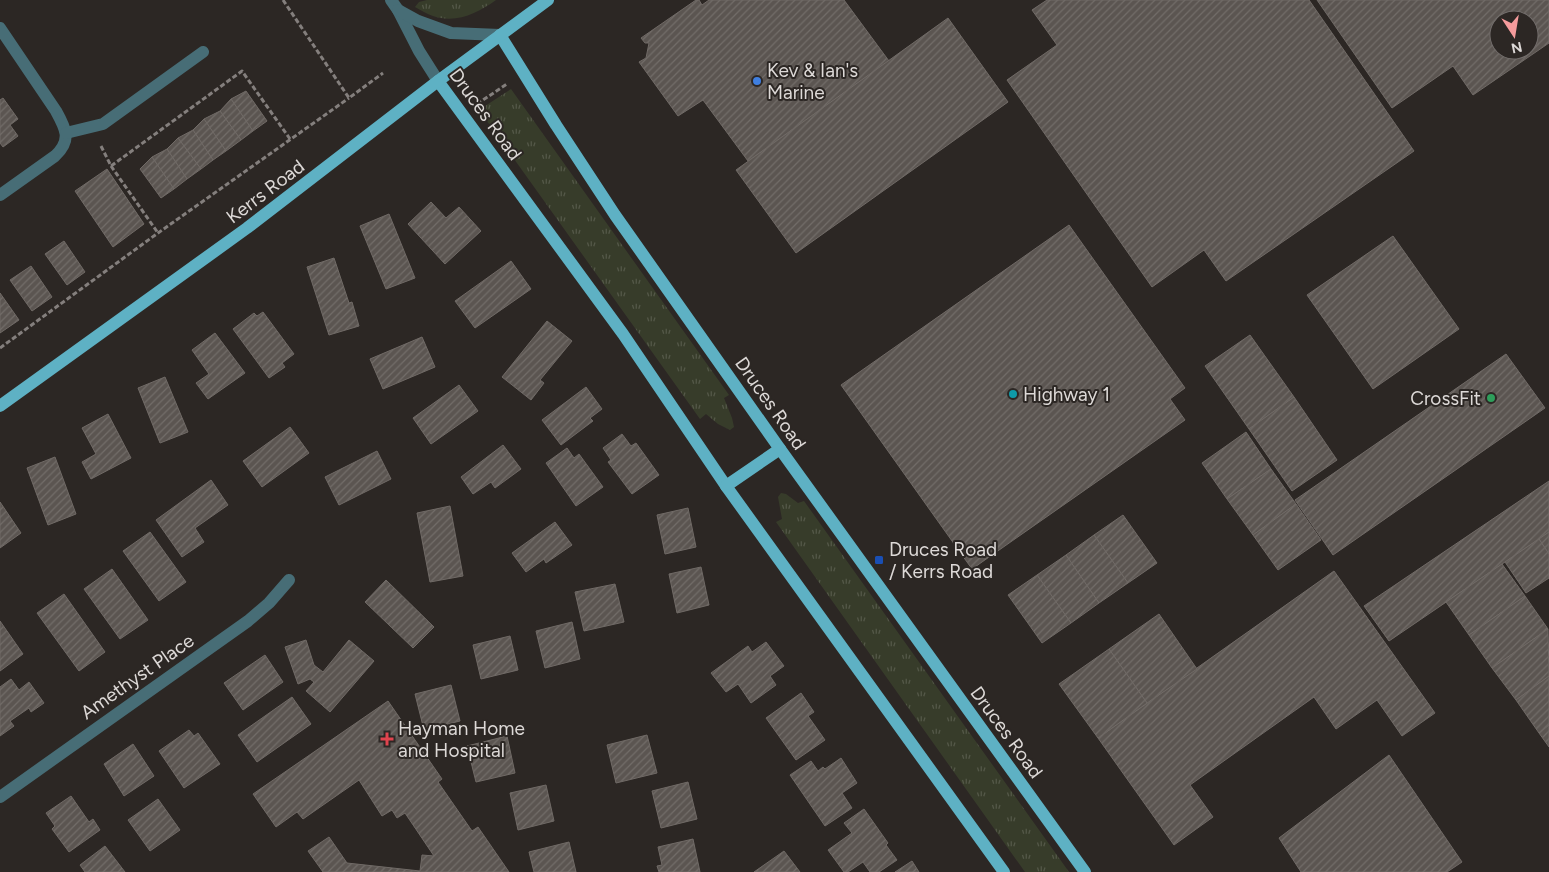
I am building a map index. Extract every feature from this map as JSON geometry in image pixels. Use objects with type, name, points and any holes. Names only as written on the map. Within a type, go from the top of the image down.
[{"type":"main road","name":"Kerrs Road","points":[[0,406],[248,228],[438,81],[548,0]]},
{"type":"main road","name":"Druces Road","points":[[500,35],[605,200],[780,449],[1085,872]]},
{"type":"main road","name":"Druces Road","points":[[438,81],[623,334],[726,486],[1004,872]]},
{"type":"main road","points":[[726,486],[780,449]]},
{"type":"street","name":"Druces Road","points":[[394,5],[418,21],[451,33],[500,35]]},
{"type":"street","name":"Druces Road","points":[[394,5],[438,81]]},
{"type":"street","points":[[0,28],[56,111],[66,133],[66,139],[61,150],[0,195]]},
{"type":"street","points":[[66,133],[103,124],[203,52]]},
{"type":"street","name":"Amethyst Place","points":[[0,797],[248,621],[289,580]]},
{"type":"path","points":[[283,0],[349,98]]},
{"type":"path","points":[[111,166],[242,71],[290,139]]},
{"type":"path","points":[[0,348],[383,73]]},
{"type":"path","points":[[477,104],[508,84]]},
{"type":"path","points":[[101,146],[111,166],[158,233]]},
{"type":"green space","points":[[427,0],[496,0],[474,13],[450,19],[433,16],[415,7],[419,2]]},
{"type":"green space","points":[[511,89],[729,395],[724,398],[734,427],[730,430],[718,424],[706,414],[700,419],[479,110]]},
{"type":"green space","points":[[781,493],[786,494],[798,503],[804,501],[1069,872],[1025,872],[776,522],[782,519],[778,497]]},
{"type":"building","name":"Kev & Ian's Marine","points":[[696,0],[699,0],[702,5],[709,0],[844,0],[889,61],[748,161],[703,100],[678,116],[639,62],[646,58],[649,43],[645,43],[641,38]]},
{"type":"building","points":[[1047,0],[1309,0],[1414,151],[1226,281],[1204,250],[1152,287],[1007,80],[1057,45],[1032,10]]},
{"type":"building","points":[[1317,0],[1549,0],[1549,43],[1539,50],[1539,10],[1489,10],[1489,60],[1524,60],[1473,95],[1453,66],[1392,108]]},
{"type":"building","points":[[948,18],[1008,102],[796,253],[736,170]]},
{"type":"building","points":[[246,91],[267,121],[253,131],[231,99]]},
{"type":"building","points":[[3,98],[18,119],[10,125],[18,136],[3,147],[0,143],[0,100]]},
{"type":"building","points":[[231,99],[253,131],[241,140],[220,111]]},
{"type":"building","points":[[220,111],[241,140],[226,151],[204,119]]},
{"type":"building","points":[[204,119],[226,151],[213,160],[193,130]]},
{"type":"building","points":[[193,130],[213,160],[201,169],[178,138]]},
{"type":"building","points":[[178,138],[201,169],[187,179],[167,149]]},
{"type":"building","points":[[167,149],[187,179],[174,189],[152,157]]},
{"type":"building","points":[[152,157],[174,189],[161,198],[140,169]]},
{"type":"building","points":[[107,169],[144,224],[113,247],[75,191]]},
{"type":"building","points":[[431,202],[446,218],[459,207],[481,231],[445,264],[408,224]]},
{"type":"building","points":[[389,214],[415,278],[386,289],[360,226]]},
{"type":"building","name":"Highway 1","points":[[1069,225],[1185,388],[1170,399],[1185,420],[972,569],[841,385]]},
{"type":"building","points":[[1393,236],[1459,329],[1373,389],[1307,295]]},
{"type":"building","points":[[64,241],[85,272],[67,285],[45,254]]},
{"type":"building","points":[[334,258],[349,303],[352,302],[359,326],[329,335],[307,267]]},
{"type":"building","points":[[511,261],[531,289],[475,328],[455,301]]},
{"type":"building","points":[[31,266],[52,297],[32,311],[10,280]]},
{"type":"building","points":[[0,293],[19,320],[0,333]]},
{"type":"building","points":[[263,312],[294,354],[282,363],[285,367],[269,378],[233,329],[254,313],[257,316]]},
{"type":"building","points":[[547,321],[572,341],[540,380],[544,383],[531,400],[502,377]]},
{"type":"building","points":[[215,333],[245,373],[208,399],[196,383],[209,374],[192,350]]},
{"type":"building","points":[[1250,335],[1294,397],[1249,429],[1205,366]]},
{"type":"building","points":[[422,337],[435,367],[383,389],[370,359]]},
{"type":"building","points":[[1506,354],[1545,408],[1333,555],[1295,500]]},
{"type":"building","points":[[165,377],[188,432],[160,443],[138,388]]},
{"type":"building","points":[[459,385],[478,411],[431,444],[413,418]]},
{"type":"building","points":[[586,387],[602,409],[590,418],[593,421],[561,445],[542,420]]},
{"type":"building","points":[[1294,397],[1337,460],[1292,491],[1249,429]]},
{"type":"building","points":[[108,414],[131,458],[91,479],[82,462],[96,454],[82,428]]},
{"type":"building","points":[[290,427],[309,453],[262,487],[243,461]]},
{"type":"building","points":[[1246,432],[1271,469],[1227,499],[1202,463]]},
{"type":"building","points":[[622,434],[631,446],[636,443],[659,475],[632,494],[608,462],[611,460],[603,448]]},
{"type":"building","points":[[503,445],[521,469],[495,488],[491,482],[473,494],[461,477]]},
{"type":"building","points":[[567,448],[574,458],[579,454],[603,487],[576,506],[546,463]]},
{"type":"building","points":[[377,451],[391,479],[339,505],[325,477]]},
{"type":"building","points":[[55,457],[76,514],[48,525],[27,468]]},
{"type":"building","points":[[1271,469],[1296,504],[1253,535],[1227,499]]},
{"type":"building","points":[[211,480],[228,505],[195,528],[204,542],[182,557],[156,520]]},
{"type":"building","points":[[1549,481],[1549,532],[1389,641],[1364,606]]},
{"type":"building","points":[[0,502],[21,533],[0,548]]},
{"type":"building","points":[[1296,504],[1321,540],[1278,570],[1253,535]]},
{"type":"building","points":[[450,506],[463,576],[430,582],[417,513]]},
{"type":"building","points":[[688,508],[696,547],[665,554],[657,515]]},
{"type":"building","points":[[1123,515],[1157,563],[1128,583],[1094,535]]},
{"type":"building","points":[[555,522],[572,545],[546,563],[544,559],[526,572],[512,553]]},
{"type":"building","points":[[150,532],[186,582],[159,601],[123,551]]},
{"type":"building","points":[[1549,532],[1549,554],[1539,539]]},
{"type":"building","points":[[1094,535],[1128,583],[1099,603],[1066,555]]},
{"type":"building","points":[[1539,539],[1549,554],[1549,578],[1526,593],[1505,562]]},
{"type":"building","points":[[1066,555],[1099,603],[1071,623],[1037,575]]},
{"type":"building","points":[[1502,564],[1525,596],[1469,635],[1446,602]]},
{"type":"building","points":[[701,567],[709,605],[677,613],[669,574]]},
{"type":"building","points":[[112,569],[148,620],[120,639],[84,589]]},
{"type":"building","points":[[1334,571],[1435,713],[1402,736],[1377,700],[1336,729],[1314,697],[1190,785],[1213,817],[1174,845],[1098,738]]},
{"type":"building","points":[[1037,575],[1071,623],[1042,643],[1008,595]]},
{"type":"building","points":[[386,580],[434,627],[413,648],[365,602]]},
{"type":"building","points":[[615,584],[624,622],[584,631],[575,592]]},
{"type":"building","points":[[64,594],[105,652],[79,671],[37,613]]},
{"type":"building","points":[[1525,596],[1548,629],[1492,668],[1469,635]]},
{"type":"building","points":[[1159,614],[1197,669],[1147,703],[1109,649]]},
{"type":"building","points":[[0,621],[23,654],[0,671]]},
{"type":"building","points":[[572,622],[580,659],[545,668],[536,631]]},
{"type":"building","points":[[1548,629],[1549,676],[1516,700],[1492,668]]},
{"type":"building","points":[[510,636],[518,670],[481,679],[473,645]]},
{"type":"building","points":[[306,640],[314,665],[323,672],[349,640],[374,661],[330,712],[306,691],[314,682],[310,679],[298,684],[285,647]]},
{"type":"building","points":[[766,642],[784,666],[770,676],[776,685],[751,703],[738,684],[726,692],[711,673],[748,646],[752,652]]},
{"type":"building","points":[[1109,649],[1147,703],[1098,738],[1059,684]]},
{"type":"building","points":[[265,655],[283,682],[243,710],[224,683]]},
{"type":"building","points":[[1549,676],[1549,725],[1539,733],[1516,700]]},
{"type":"building","points":[[11,679],[19,690],[29,682],[44,703],[31,712],[29,708],[10,721],[14,726],[0,736],[0,687]]},
{"type":"building","points":[[451,685],[460,721],[424,730],[415,694]]},
{"type":"building","points":[[801,693],[814,712],[808,716],[825,740],[796,760],[766,718]]},
{"type":"building","points":[[292,697],[311,724],[257,762],[238,735]]},
{"type":"building","points":[[388,701],[442,779],[438,782],[472,831],[478,827],[509,872],[323,872],[308,851],[329,837],[347,863],[420,871],[422,855],[434,856],[405,813],[397,818],[392,810],[382,816],[359,780],[303,819],[297,812],[276,827],[253,794]]},
{"type":"building","points":[[1549,725],[1549,747],[1539,733]]},
{"type":"building","points":[[189,730],[194,736],[198,733],[220,764],[184,788],[159,751]]},
{"type":"building","points":[[647,735],[657,773],[616,783],[607,745]]},
{"type":"building","points":[[507,736],[515,773],[476,782],[467,746]]},
{"type":"building","points":[[133,744],[154,776],[124,796],[104,764]]},
{"type":"building","points":[[1389,755],[1462,862],[1447,872],[1301,872],[1279,838]]},
{"type":"building","points":[[841,758],[857,783],[842,793],[852,808],[825,826],[790,775],[811,761],[818,771],[823,767],[825,769]]},
{"type":"building","points":[[688,782],[697,819],[661,828],[652,791]]},
{"type":"building","points":[[546,785],[554,821],[518,830],[510,793]]},
{"type":"building","points":[[71,796],[89,822],[93,819],[100,830],[69,852],[52,829],[55,826],[46,813]]},
{"type":"building","points":[[158,799],[180,830],[150,851],[128,820]]},
{"type":"building","points":[[864,809],[888,843],[886,845],[897,860],[879,872],[870,872],[863,862],[848,872],[844,872],[828,850],[852,833],[844,823]]},
{"type":"building","points":[[693,839],[700,872],[659,872],[657,866],[662,865],[658,847]]},
{"type":"building","points":[[569,842],[576,872],[534,872],[529,852]]},
{"type":"building","points":[[105,846],[125,872],[85,872],[80,865]]},
{"type":"building","points":[[784,851],[800,872],[754,872]]},
{"type":"building","points":[[912,861],[919,872],[895,872]]},
{"type":"place","name":"Kev & Ian's Marine","points":[[757,81]]},
{"type":"place","name":"Highway 1","points":[[1013,394]]},
{"type":"place","name":"CrossFit","points":[[1491,398]]},
{"type":"place","name":"Druces Road / Kerrs Road","points":[[879,560]]},
{"type":"place","name":"Hayman Home and Hospital","points":[[387,739]]}]
